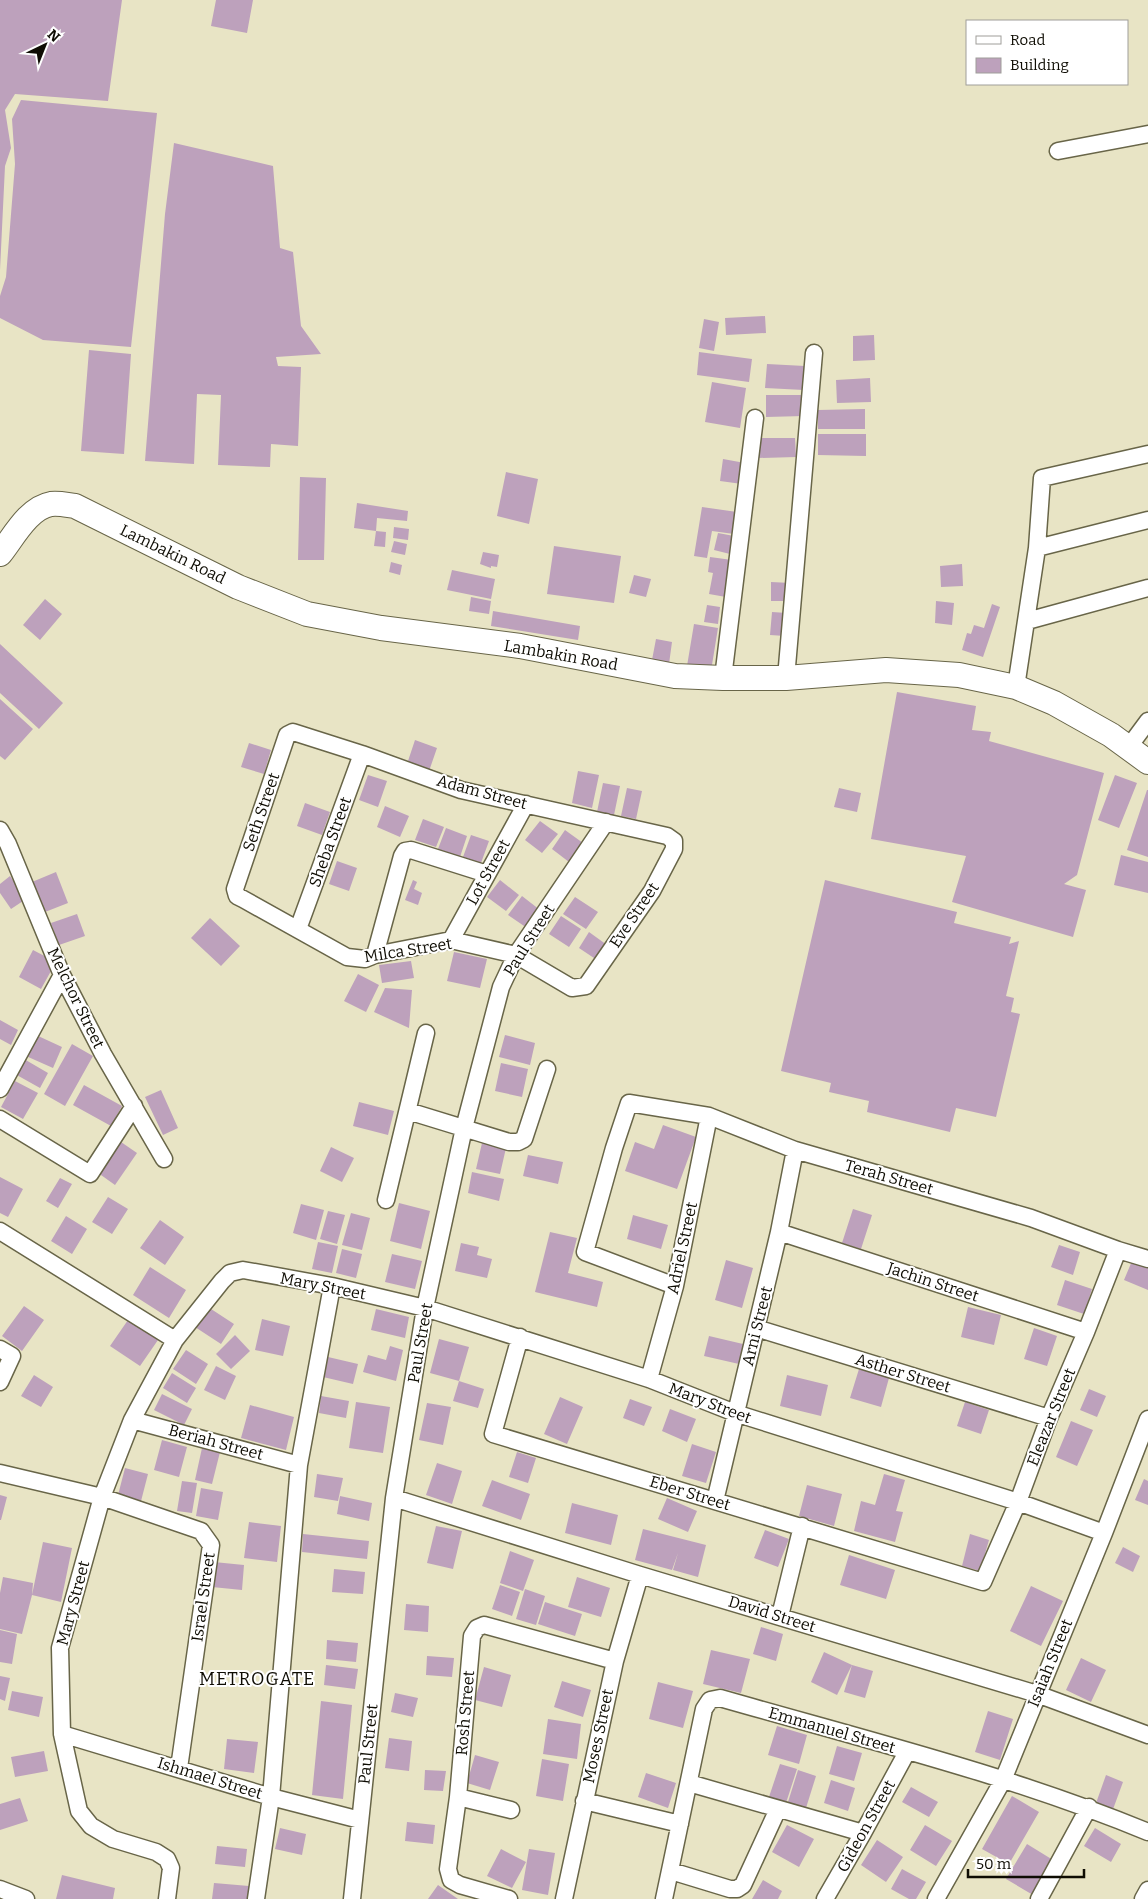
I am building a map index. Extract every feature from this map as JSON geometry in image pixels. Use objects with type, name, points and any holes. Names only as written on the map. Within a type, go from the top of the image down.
[{"type":"main road","name":"Lambakin Road","points":[[0,554],[30,516],[39,509],[50,504],[75,506],[238,587],[307,614],[381,628],[520,646],[675,676],[786,678],[886,670],[959,674],[1016,687],[1082,718],[1111,735],[1148,762]]},
{"type":"street","points":[[1058,151],[1148,134]]},
{"type":"street","points":[[786,678],[814,353]]},
{"type":"street","points":[[723,678],[755,418]]},
{"type":"street","points":[[1016,687],[1037,548],[1042,478],[1148,454]]},
{"type":"street","points":[[1037,548],[1148,520]]},
{"type":"street","points":[[1027,621],[1148,588]]},
{"type":"street","points":[[1128,748],[1148,721]]},
{"type":"street","name":"Adam Street","points":[[293,732],[362,754],[461,790],[667,836],[674,841]]},
{"type":"street","name":"Seth Street","points":[[237,896],[235,890],[286,735],[293,732]]},
{"type":"street","name":"Sheba Street","points":[[298,929],[362,754]]},
{"type":"street","name":"Lot Street","points":[[451,940],[526,804]]},
{"type":"street","name":"Paul Street","points":[[352,1899],[394,1498],[426,1308],[464,1128],[501,987],[516,956],[606,822]]},
{"type":"street","points":[[0,861],[4,837]]},
{"type":"street","name":"Melchor Street","points":[[4,837],[62,975],[103,1054],[164,1159]]},
{"type":"street","name":"Eve Street","points":[[586,986],[652,891],[674,849],[674,841]]},
{"type":"street","points":[[375,955],[405,851],[411,850],[487,874]]},
{"type":"street","name":"Milca Street","points":[[237,896],[347,957],[365,959],[375,955],[451,940],[516,956],[572,988],[586,986]]},
{"type":"street","points":[[0,1089],[62,975]]},
{"type":"street","points":[[386,1200],[426,1033]]},
{"type":"street","points":[[408,1111],[509,1142],[518,1142],[524,1139],[547,1069]]},
{"type":"street","name":"Terah Street","points":[[675,1286],[585,1252],[614,1148],[629,1103],[709,1116],[796,1150],[1031,1218],[1148,1259]]},
{"type":"street","points":[[0,1119],[90,1174],[134,1106]]},
{"type":"street","name":"Adriel Street","points":[[649,1380],[675,1286],[709,1116]]},
{"type":"street","name":"Arni Street","points":[[715,1501],[779,1232],[796,1150]]},
{"type":"street","points":[[0,1231],[175,1340]]},
{"type":"street","name":"Jachin Street","points":[[779,1232],[1086,1332]]},
{"type":"street","name":"Eleazar Street","points":[[983,1582],[1018,1502],[1118,1250]]},
{"type":"street","name":"Mary Street","points":[[167,1899],[171,1868],[167,1859],[156,1852],[113,1839],[91,1826],[79,1811],[62,1734],[60,1648],[102,1498],[132,1420],[175,1340],[222,1281],[230,1274],[243,1270],[332,1286],[426,1308],[649,1380],[735,1414],[1018,1502],[1104,1533]]},
{"type":"street","points":[[256,1899],[271,1797],[299,1465],[332,1286]]},
{"type":"street","name":"Asther Street","points":[[756,1328],[1050,1418]]},
{"type":"street","name":"Eber Street","points":[[520,1337],[493,1434],[983,1582]]},
{"type":"street","points":[[0,1349],[12,1356],[0,1382]]},
{"type":"street","name":"Isaiah Street","points":[[936,1899],[1003,1780],[1104,1533],[1148,1419]]},
{"type":"street","name":"Beriah Street","points":[[132,1420],[299,1465]]},
{"type":"street","name":"Israel Street","points":[[0,1473],[102,1498],[201,1531],[211,1545],[179,1768]]},
{"type":"street","name":"David Street","points":[[394,1498],[640,1575],[1037,1694],[1148,1735]]},
{"type":"street","points":[[780,1616],[802,1526]]},
{"type":"street","name":"Moses Street","points":[[564,1899],[614,1660],[640,1575]]},
{"type":"street","name":"Rosh Street","points":[[509,1899],[460,1885],[451,1880],[448,1870],[458,1797],[472,1636],[477,1628],[484,1625],[614,1660]]},
{"type":"street","name":"Emmanuel Street","points":[[664,1899],[704,1709],[710,1700],[720,1698],[1003,1780],[1089,1808],[1148,1832]]},
{"type":"street","name":"Ishmael Street","points":[[62,1734],[271,1797],[360,1820]]},
{"type":"street","name":"Gideon Street","points":[[825,1899],[907,1752]]},
{"type":"street","points":[[689,1783],[863,1833]]},
{"type":"street","points":[[458,1797],[511,1810]]},
{"type":"street","points":[[584,1801],[680,1824]]},
{"type":"street","points":[[671,1871],[730,1889],[737,1889],[743,1885],[778,1808]]},
{"type":"street","points":[[1039,1899],[1089,1808]]},
{"type":"street","points":[[0,1889],[26,1899]]},
{"type":"street","points":[[1143,1899],[1148,1890]]},
{"type":"building","points":[[0,0],[122,0],[108,101],[15,94],[5,110],[11,148],[5,166],[0,270]]},
{"type":"building","points":[[216,0],[253,0],[247,33],[211,26]]},
{"type":"building","points":[[21,100],[157,113],[131,347],[43,340],[0,318],[0,296],[6,277],[15,164],[12,119]]},
{"type":"building","points":[[174,143],[273,166],[280,248],[293,252],[301,326],[321,354],[276,357],[278,366],[301,367],[298,446],[271,444],[270,467],[218,465],[221,395],[197,394],[194,464],[145,461],[165,214]]},
{"type":"building","points":[[765,316],[766,333],[726,335],[725,318]]},
{"type":"building","points":[[704,319],[719,322],[714,351],[699,348]]},
{"type":"building","points":[[874,335],[875,360],[853,361],[853,336]]},
{"type":"building","points":[[89,350],[131,354],[124,454],[81,451]]},
{"type":"building","points":[[699,352],[752,359],[749,382],[697,375]]},
{"type":"building","points":[[767,364],[805,366],[804,390],[765,388]]},
{"type":"building","points":[[870,378],[871,402],[837,403],[836,380]]},
{"type":"building","points":[[712,382],[746,388],[740,428],[705,422]]},
{"type":"building","points":[[766,395],[804,395],[804,416],[766,417]]},
{"type":"building","points":[[865,409],[865,429],[818,429],[818,410]]},
{"type":"building","points":[[818,434],[866,434],[866,456],[818,455]]},
{"type":"building","points":[[758,438],[795,438],[796,457],[758,458]]},
{"type":"building","points":[[723,459],[745,463],[742,484],[720,481]]},
{"type":"building","points":[[506,472],[538,479],[529,524],[497,516]]},
{"type":"building","points":[[300,477],[326,478],[324,560],[298,560]]},
{"type":"building","points":[[357,503],[408,511],[407,521],[377,518],[376,531],[354,528]]},
{"type":"building","points":[[702,507],[737,512],[734,534],[712,531],[707,558],[694,556]]},
{"type":"building","points":[[394,527],[409,529],[408,540],[393,538]]},
{"type":"building","points":[[376,531],[386,532],[385,547],[374,546]]},
{"type":"building","points":[[718,533],[734,536],[730,554],[714,550]]},
{"type":"building","points":[[394,541],[407,544],[405,555],[391,552]]},
{"type":"building","points":[[554,546],[621,556],[614,603],[547,594]]},
{"type":"building","points":[[483,552],[499,555],[497,567],[491,566],[491,568],[480,564]]},
{"type":"building","points":[[710,557],[732,560],[726,597],[709,594],[713,573],[708,572]]},
{"type":"building","points":[[391,562],[402,565],[400,575],[389,572]]},
{"type":"building","points":[[962,564],[963,586],[941,587],[940,566]]},
{"type":"building","points":[[452,570],[495,579],[491,599],[447,590]]},
{"type":"building","points":[[634,575],[651,579],[646,597],[629,593]]},
{"type":"building","points":[[771,582],[791,583],[791,601],[771,601]]},
{"type":"building","points":[[471,597],[491,601],[489,614],[469,611]]},
{"type":"building","points":[[45,599],[62,614],[40,640],[23,625]]},
{"type":"building","points":[[936,601],[954,603],[952,625],[935,623]]},
{"type":"building","points":[[992,604],[1000,607],[983,657],[962,650],[967,633],[971,634],[974,625],[984,628]]},
{"type":"building","points":[[707,605],[720,607],[718,624],[704,622]]},
{"type":"building","points":[[493,611],[580,626],[578,640],[491,626]]},
{"type":"building","points":[[772,612],[787,613],[785,636],[770,635]]},
{"type":"building","points":[[694,624],[718,628],[711,671],[687,666]]},
{"type":"building","points":[[656,639],[672,642],[669,664],[652,660]]},
{"type":"building","points":[[0,644],[63,703],[39,729],[0,693]]},
{"type":"building","points":[[897,692],[976,706],[972,730],[991,732],[989,741],[1104,773],[1077,875],[1064,884],[1086,890],[1073,937],[952,902],[966,856],[871,839]]},
{"type":"building","points":[[0,699],[33,729],[5,760],[0,756]]},
{"type":"building","points":[[415,740],[437,748],[428,774],[406,767]]},
{"type":"building","points":[[249,743],[271,750],[264,774],[241,767]]},
{"type":"building","points":[[578,771],[599,775],[592,808],[572,803]]},
{"type":"building","points":[[368,775],[387,781],[378,807],[359,800]]},
{"type":"building","points":[[1115,775],[1137,783],[1119,828],[1098,820]]},
{"type":"building","points":[[603,783],[620,786],[614,815],[597,812]]},
{"type":"building","points":[[627,788],[642,791],[636,819],[621,816]]},
{"type":"building","points":[[839,788],[861,793],[857,812],[834,807]]},
{"type":"building","points":[[1148,790],[1148,857],[1127,850]]},
{"type":"building","points":[[305,803],[330,812],[322,835],[297,826]]},
{"type":"building","points":[[385,806],[409,816],[400,837],[377,827]]},
{"type":"building","points":[[423,819],[444,827],[436,847],[415,840]]},
{"type":"building","points":[[540,821],[558,834],[542,853],[525,840]]},
{"type":"building","points":[[446,828],[467,836],[460,857],[438,849]]},
{"type":"building","points":[[565,830],[583,843],[569,862],[552,849]]},
{"type":"building","points":[[471,835],[489,841],[481,863],[463,857]]},
{"type":"building","points":[[1121,855],[1148,862],[1148,893],[1114,885]]},
{"type":"building","points":[[337,861],[357,868],[349,891],[329,884]]},
{"type":"building","points":[[56,872],[68,903],[45,912],[32,882]]},
{"type":"building","points":[[10,876],[26,899],[11,909],[0,893],[0,884]]},
{"type":"building","points":[[413,880],[417,882],[414,889],[422,893],[418,905],[405,900]]},
{"type":"building","points":[[500,880],[519,895],[506,911],[487,897]]},
{"type":"building","points":[[825,880],[957,912],[954,923],[1011,937],[1009,944],[1019,941],[1006,996],[1014,998],[1011,1012],[1020,1014],[996,1117],[956,1108],[950,1132],[867,1112],[869,1101],[829,1092],[831,1083],[781,1071]]},
{"type":"building","points":[[522,896],[540,910],[527,928],[508,915]]},
{"type":"building","points":[[575,897],[598,912],[586,929],[563,914]]},
{"type":"building","points":[[77,914],[85,936],[59,945],[51,923]]},
{"type":"building","points":[[561,916],[581,929],[569,947],[549,934]]},
{"type":"building","points":[[210,918],[240,946],[221,966],[191,938]]},
{"type":"building","points":[[589,932],[607,945],[597,960],[579,948]]},
{"type":"building","points":[[33,950],[56,962],[41,989],[19,977]]},
{"type":"building","points":[[454,952],[487,959],[480,988],[447,981]]},
{"type":"building","points":[[411,961],[414,978],[382,983],[379,965]]},
{"type":"building","points":[[358,974],[379,985],[366,1012],[344,1001]]},
{"type":"building","points":[[385,988],[412,990],[409,1028],[374,1012]]},
{"type":"building","points":[[0,1020],[18,1030],[11,1045],[0,1039]]},
{"type":"building","points":[[36,1035],[62,1047],[53,1068],[26,1056]]},
{"type":"building","points":[[505,1035],[535,1043],[530,1065],[499,1057]]},
{"type":"building","points":[[72,1044],[93,1056],[65,1106],[44,1094]]},
{"type":"building","points":[[24,1059],[48,1073],[40,1088],[15,1074]]},
{"type":"building","points":[[501,1063],[528,1069],[522,1097],[495,1091]]},
{"type":"building","points":[[15,1081],[38,1093],[23,1119],[1,1107]]},
{"type":"building","points":[[84,1085],[122,1106],[111,1126],[73,1105]]},
{"type":"building","points":[[161,1090],[178,1128],[163,1135],[145,1097]]},
{"type":"building","points":[[359,1102],[394,1111],[388,1135],[353,1126]]},
{"type":"building","points":[[663,1125],[696,1137],[677,1189],[625,1171],[635,1142],[654,1149]]},
{"type":"building","points":[[121,1142],[137,1153],[115,1185],[94,1170],[105,1152],[111,1156]]},
{"type":"building","points":[[482,1143],[506,1148],[500,1174],[476,1169]]},
{"type":"building","points":[[331,1147],[354,1158],[342,1182],[320,1171]]},
{"type":"building","points":[[528,1155],[563,1162],[558,1184],[523,1176]]},
{"type":"building","points":[[472,1172],[504,1179],[499,1201],[468,1193]]},
{"type":"building","points":[[0,1177],[23,1189],[8,1217],[0,1213]]},
{"type":"building","points":[[60,1178],[72,1184],[58,1208],[46,1201]]},
{"type":"building","points":[[108,1197],[128,1209],[112,1234],[92,1222]]},
{"type":"building","points":[[399,1203],[430,1211],[421,1249],[390,1241]]},
{"type":"building","points":[[301,1204],[324,1210],[316,1240],[293,1233]]},
{"type":"building","points":[[853,1209],[872,1215],[861,1249],[842,1243]]},
{"type":"building","points":[[328,1211],[345,1215],[337,1244],[320,1239]]},
{"type":"building","points":[[351,1213],[370,1218],[362,1250],[342,1245]]},
{"type":"building","points":[[633,1215],[668,1225],[661,1249],[627,1239]]},
{"type":"building","points":[[66,1216],[87,1229],[72,1254],[51,1241]]},
{"type":"building","points":[[160,1220],[184,1237],[165,1265],[140,1248]]},
{"type":"building","points":[[550,1232],[577,1238],[568,1273],[603,1282],[597,1307],[535,1292]]},
{"type":"building","points":[[318,1242],[338,1246],[332,1273],[312,1269]]},
{"type":"building","points":[[461,1243],[479,1247],[477,1255],[492,1259],[487,1278],[455,1271]]},
{"type":"building","points":[[1059,1245],[1080,1252],[1073,1275],[1051,1267]]},
{"type":"building","points":[[342,1249],[362,1254],[356,1278],[336,1273]]},
{"type":"building","points":[[392,1254],[422,1261],[415,1289],[385,1282]]},
{"type":"building","points":[[726,1260],[753,1268],[742,1308],[715,1300]]},
{"type":"building","points":[[1132,1261],[1148,1268],[1148,1290],[1124,1280]]},
{"type":"building","points":[[150,1267],[186,1290],[169,1318],[133,1295]]},
{"type":"building","points":[[1065,1280],[1092,1289],[1084,1314],[1057,1305]]},
{"type":"building","points":[[24,1306],[44,1320],[22,1351],[2,1336]]},
{"type":"building","points":[[208,1307],[234,1324],[221,1344],[195,1327]]},
{"type":"building","points":[[968,1307],[1001,1315],[994,1345],[961,1337]]},
{"type":"building","points":[[376,1309],[409,1317],[405,1338],[371,1330]]},
{"type":"building","points":[[262,1319],[290,1326],[283,1356],[255,1350]]},
{"type":"building","points":[[128,1320],[158,1340],[140,1366],[110,1346]]},
{"type":"building","points":[[1034,1328],[1057,1336],[1047,1366],[1024,1359]]},
{"type":"building","points":[[235,1335],[250,1351],[231,1369],[216,1354]]},
{"type":"building","points":[[709,1336],[743,1344],[739,1364],[704,1356]]},
{"type":"building","points":[[439,1339],[469,1347],[459,1381],[430,1373]]},
{"type":"building","points":[[390,1346],[403,1350],[396,1381],[363,1372],[368,1355],[386,1360]]},
{"type":"building","points":[[186,1350],[208,1364],[196,1384],[173,1369]]},
{"type":"building","points":[[328,1357],[358,1364],[353,1384],[323,1377]]},
{"type":"building","points":[[216,1366],[236,1376],[225,1400],[204,1390]]},
{"type":"building","points":[[859,1369],[889,1378],[881,1407],[850,1398]]},
{"type":"building","points":[[172,1373],[196,1388],[187,1403],[163,1388]]},
{"type":"building","points":[[34,1375],[53,1387],[41,1407],[21,1396]]},
{"type":"building","points":[[787,1375],[828,1385],[821,1416],[780,1406]]},
{"type":"building","points":[[459,1381],[484,1389],[478,1408],[453,1401]]},
{"type":"building","points":[[1089,1389],[1106,1396],[1097,1417],[1080,1410]]},
{"type":"building","points":[[162,1394],[192,1409],[184,1425],[154,1410]]},
{"type":"building","points":[[321,1396],[349,1401],[346,1418],[319,1413]]},
{"type":"building","points":[[560,1397],[583,1407],[567,1444],[544,1434]]},
{"type":"building","points":[[630,1399],[652,1407],[644,1426],[623,1418]]},
{"type":"building","points":[[356,1402],[390,1407],[383,1453],[349,1448]]},
{"type":"building","points":[[965,1402],[989,1410],[981,1434],[957,1426]]},
{"type":"building","points":[[427,1403],[451,1407],[443,1445],[419,1440]]},
{"type":"building","points":[[250,1405],[294,1417],[286,1450],[241,1438]]},
{"type":"building","points":[[670,1409],[696,1419],[687,1442],[662,1431]]},
{"type":"building","points":[[1071,1421],[1093,1430],[1077,1466],[1056,1457]]},
{"type":"building","points":[[162,1440],[187,1447],[179,1477],[154,1470]]},
{"type":"building","points":[[692,1444],[716,1452],[706,1483],[682,1476]]},
{"type":"building","points":[[202,1448],[220,1452],[212,1484],[195,1480]]},
{"type":"building","points":[[517,1452],[536,1458],[528,1483],[509,1477]]},
{"type":"building","points":[[437,1463],[462,1471],[452,1504],[426,1495]]},
{"type":"building","points":[[125,1468],[148,1474],[140,1505],[117,1499]]},
{"type":"building","points":[[317,1474],[343,1478],[338,1501],[314,1497]]},
{"type":"building","points":[[884,1474],[905,1480],[896,1511],[903,1512],[895,1542],[854,1531],[861,1501],[875,1505]]},
{"type":"building","points":[[1144,1479],[1148,1481],[1148,1505],[1135,1500]]},
{"type":"building","points":[[492,1480],[530,1494],[521,1520],[482,1506]]},
{"type":"building","points":[[182,1481],[197,1483],[192,1513],[177,1511]]},
{"type":"building","points":[[807,1485],[842,1494],[834,1526],[799,1516]]},
{"type":"building","points":[[201,1488],[223,1492],[218,1520],[196,1516]]},
{"type":"building","points":[[0,1495],[7,1497],[1,1520],[0,1520]]},
{"type":"building","points":[[340,1496],[372,1503],[369,1521],[337,1514]]},
{"type":"building","points":[[667,1498],[697,1511],[688,1532],[658,1519]]},
{"type":"building","points":[[572,1503],[618,1515],[611,1545],[565,1533]]},
{"type":"building","points":[[249,1522],[281,1526],[277,1562],[244,1558]]},
{"type":"building","points":[[436,1526],[462,1531],[453,1569],[427,1563]]},
{"type":"building","points":[[643,1529],[706,1545],[698,1577],[673,1570],[678,1553],[672,1570],[635,1560]]},
{"type":"building","points":[[765,1530],[789,1539],[778,1567],[754,1558]]},
{"type":"building","points":[[303,1534],[369,1541],[367,1559],[302,1552]]},
{"type":"building","points":[[970,1534],[989,1540],[980,1571],[962,1566]]},
{"type":"building","points":[[43,1542],[72,1548],[61,1602],[32,1595]]},
{"type":"building","points":[[1123,1547],[1140,1556],[1133,1572],[1115,1563]]},
{"type":"building","points":[[510,1551],[534,1560],[523,1591],[500,1583]]},
{"type":"building","points":[[849,1555],[895,1570],[886,1599],[840,1585]]},
{"type":"building","points":[[214,1562],[244,1565],[242,1590],[212,1587]]},
{"type":"building","points":[[334,1569],[365,1572],[363,1594],[332,1592]]},
{"type":"building","points":[[3,1577],[33,1583],[32,1595],[22,1634],[0,1629],[0,1593]]},
{"type":"building","points":[[577,1577],[610,1588],[601,1617],[568,1607]]},
{"type":"building","points":[[500,1585],[520,1592],[512,1616],[492,1609]]},
{"type":"building","points":[[1031,1586],[1063,1601],[1041,1646],[1010,1631]]},
{"type":"building","points":[[525,1589],[545,1596],[536,1625],[516,1619]]},
{"type":"building","points":[[545,1602],[582,1614],[575,1636],[538,1624]]},
{"type":"building","points":[[406,1604],[429,1606],[428,1632],[404,1630]]},
{"type":"building","points":[[761,1627],[783,1634],[776,1661],[753,1654]]},
{"type":"building","points":[[0,1630],[17,1634],[12,1664],[0,1662]]},
{"type":"building","points":[[327,1640],[358,1643],[356,1662],[326,1659]]},
{"type":"building","points":[[711,1650],[750,1659],[741,1693],[703,1684]]},
{"type":"building","points":[[824,1652],[852,1665],[837,1695],[811,1682]]},
{"type":"building","points":[[427,1656],[454,1658],[452,1677],[426,1675]]},
{"type":"building","points":[[1081,1658],[1106,1670],[1091,1702],[1066,1690]]},
{"type":"building","points":[[326,1665],[358,1669],[355,1689],[324,1685]]},
{"type":"building","points":[[852,1665],[873,1671],[865,1698],[844,1692]]},
{"type":"building","points":[[484,1667],[511,1675],[502,1707],[475,1700]]},
{"type":"building","points":[[0,1676],[10,1678],[5,1701],[0,1699]]},
{"type":"building","points":[[562,1681],[591,1690],[583,1717],[554,1707]]},
{"type":"building","points":[[658,1682],[693,1691],[683,1728],[649,1719]]},
{"type":"building","points":[[12,1691],[43,1697],[39,1717],[8,1710]]},
{"type":"building","points":[[395,1693],[418,1698],[413,1717],[391,1712]]},
{"type":"building","points":[[321,1701],[352,1705],[343,1799],[312,1795]]},
{"type":"building","points":[[988,1711],[1013,1719],[1000,1760],[975,1752]]},
{"type":"building","points":[[548,1719],[581,1724],[577,1759],[543,1754]]},
{"type":"building","points":[[777,1726],[807,1735],[799,1764],[768,1755]]},
{"type":"building","points":[[389,1738],[412,1741],[409,1771],[385,1768]]},
{"type":"building","points":[[227,1739],[258,1742],[254,1773],[224,1769]]},
{"type":"building","points":[[837,1746],[862,1753],[854,1781],[829,1774]]},
{"type":"building","points":[[44,1751],[48,1771],[15,1777],[11,1757]]},
{"type":"building","points":[[475,1755],[499,1762],[490,1790],[467,1783]]},
{"type":"building","points":[[542,1759],[569,1764],[563,1801],[536,1796]]},
{"type":"building","points":[[780,1764],[797,1769],[786,1803],[769,1797]]},
{"type":"building","points":[[425,1770],[446,1771],[443,1791],[424,1790]]},
{"type":"building","points":[[798,1770],[816,1776],[806,1808],[788,1802]]},
{"type":"building","points":[[646,1773],[676,1783],[668,1808],[638,1797]]},
{"type":"building","points":[[1106,1775],[1123,1782],[1112,1812],[1095,1806]]},
{"type":"building","points":[[831,1780],[855,1788],[848,1811],[824,1803]]},
{"type":"building","points":[[911,1787],[938,1802],[929,1817],[902,1802]]},
{"type":"building","points":[[1012,1796],[1039,1812],[1009,1864],[982,1849]]},
{"type":"building","points":[[20,1798],[28,1821],[0,1830],[0,1804]]},
{"type":"building","points":[[407,1822],[435,1825],[433,1844],[405,1841]]},
{"type":"building","points":[[787,1825],[814,1839],[799,1867],[772,1852]]},
{"type":"building","points":[[925,1825],[952,1841],[936,1866],[910,1850]]},
{"type":"building","points":[[280,1828],[306,1834],[302,1855],[275,1849]]},
{"type":"building","points":[[1095,1828],[1121,1844],[1111,1862],[1084,1846]]},
{"type":"building","points":[[877,1840],[903,1857],[886,1882],[861,1865]]},
{"type":"building","points":[[1027,1844],[1053,1860],[1033,1895],[1006,1879]]},
{"type":"building","points":[[217,1846],[247,1849],[245,1867],[215,1864]]},
{"type":"building","points":[[501,1849],[526,1862],[512,1888],[487,1876]]},
{"type":"building","points":[[529,1849],[555,1853],[548,1895],[522,1890]]},
{"type":"building","points":[[902,1869],[926,1882],[916,1899],[909,1899],[891,1889]]},
{"type":"building","points":[[62,1875],[115,1888],[113,1899],[56,1899]]},
{"type":"building","points":[[763,1880],[782,1891],[778,1899],[752,1899]]},
{"type":"building","points":[[214,1883],[249,1886],[248,1899],[212,1899]]},
{"type":"building","points":[[438,1885],[458,1899],[428,1899]]},
{"type":"district","name":"METROGATE","points":[[257,1679]]}]
